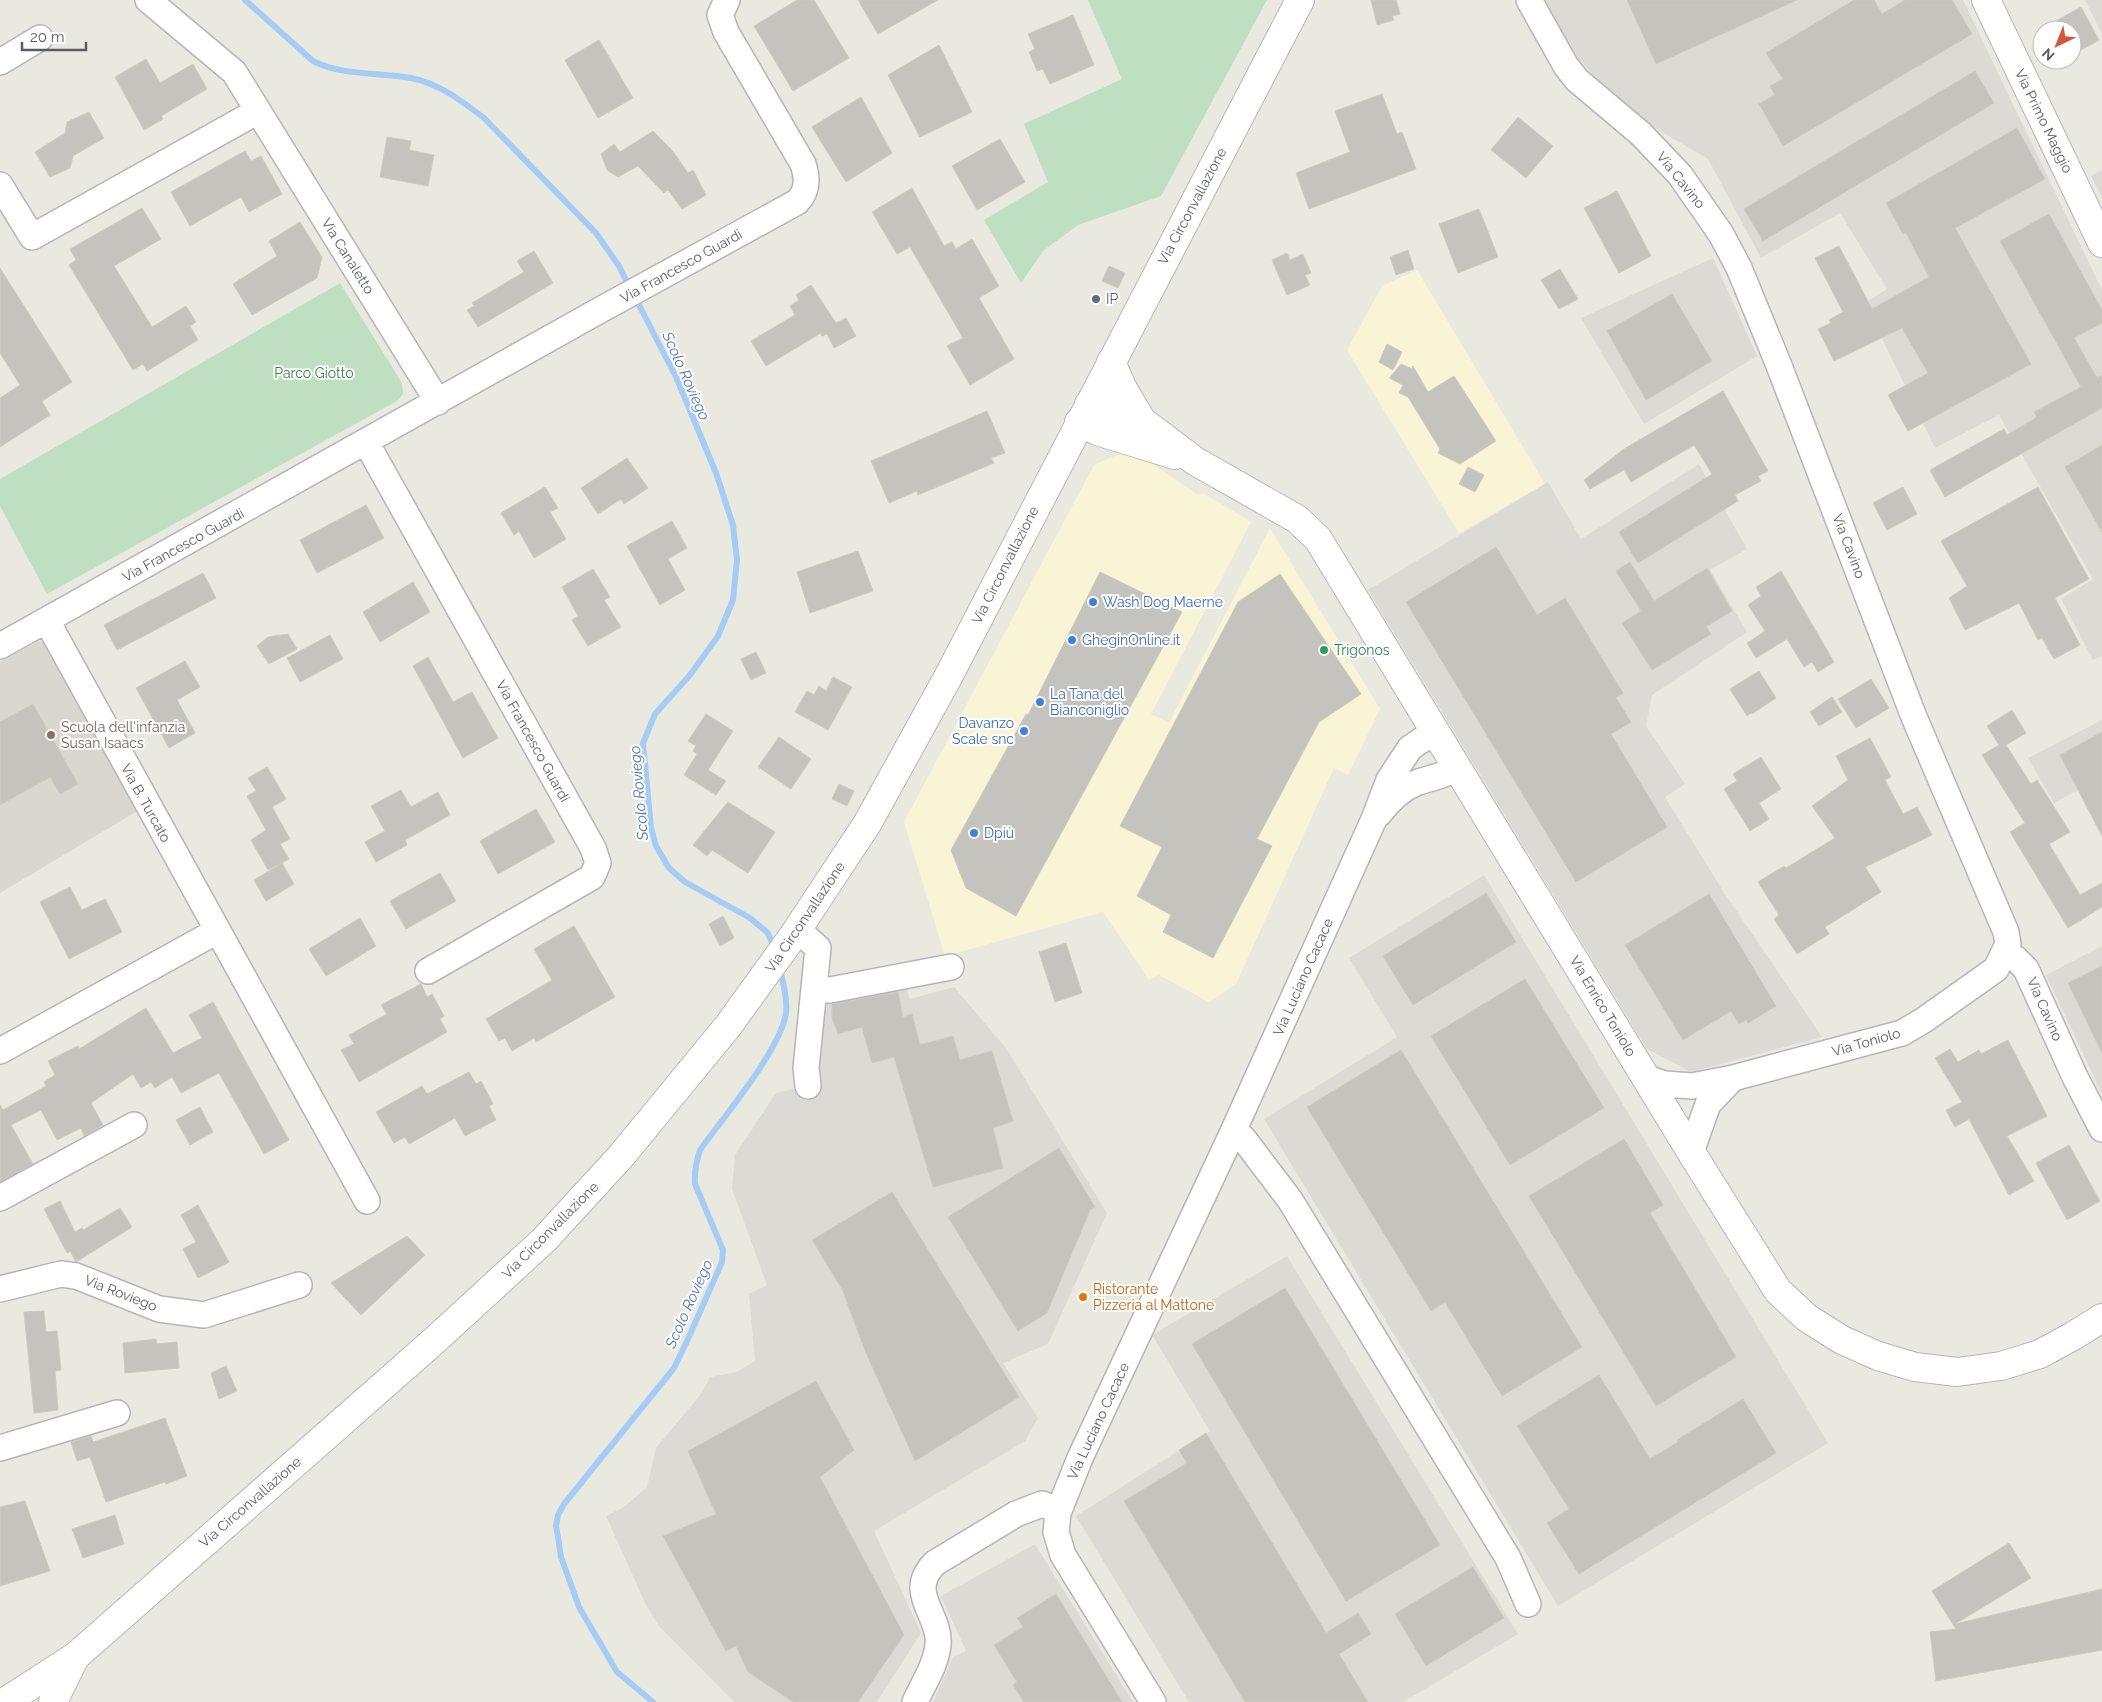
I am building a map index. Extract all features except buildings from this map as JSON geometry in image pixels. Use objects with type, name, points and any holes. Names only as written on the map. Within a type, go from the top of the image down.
[{"type":"main road","name":"Via Circonvallazione","points":[[5,1702],[76,1656],[435,1340],[544,1240],[622,1155],[728,1026],[761,982],[866,824],[947,679],[1300,0]]},
{"type":"main road","name":"Via Primo Maggio","points":[[1986,0],[2102,243]]},
{"type":"main road","name":"Via Enrico Toniolo","points":[[1111,362],[1122,387],[1142,421]]},
{"type":"main road","name":"Via Enrico Toniolo","points":[[1196,461],[1096,431],[1084,413],[1110,406],[1142,421],[1196,461],[1296,519],[1318,539],[1691,1152],[1778,1291],[1807,1318],[1842,1340],[1878,1356],[1915,1367],[1957,1372],[2001,1366],[2040,1354],[2074,1336],[2102,1318]]},
{"type":"main road","name":"Via Circonvallazione","points":[[53,1702],[76,1656]]},
{"type":"street","name":"Via Canaletto","points":[[148,0],[234,72],[438,402]]},
{"type":"street","name":"Via Francesco Guardi","points":[[0,646],[602,309],[788,209],[803,197],[806,190],[804,164],[726,32],[720,15],[727,0]]},
{"type":"street","name":"Via Cavino","points":[[1529,0],[1566,66],[1578,80],[1641,134],[1680,175],[1721,234],[1739,268],[1778,363],[1914,717],[2006,932],[2008,944],[2005,954],[2016,959],[2026,969],[2075,1077],[2102,1129]]},
{"type":"street","points":[[0,62],[40,38]]},
{"type":"street","points":[[0,185],[32,237],[258,110]]},
{"type":"street","name":"Via Francesco Guardi","points":[[366,442],[588,840],[598,863],[592,877],[428,971]]},
{"type":"street","name":"Via B. Turcato","points":[[47,621],[367,1201]]},
{"type":"street","name":"Via Luciano Cacace","points":[[1153,1702],[1063,1555],[1056,1532],[1059,1510],[1080,1458],[1232,1134],[1374,819],[1389,780],[1410,748],[1435,731]]},
{"type":"street","name":"Via Luciano Cacace","points":[[1374,819],[1390,800],[1401,792],[1416,783],[1444,776],[1458,768]]},
{"type":"street","points":[[0,1051],[217,932]]},
{"type":"street","points":[[795,932],[818,948],[806,1068],[808,1086]]},
{"type":"street","name":"Via Toniolo","points":[[1647,1078],[1665,1084],[1692,1086],[1733,1078],[1902,1032],[1924,1020],[1996,969],[2005,954]]},
{"type":"street","points":[[814,990],[830,990],[951,967]]},
{"type":"street","points":[[1691,1152],[1708,1104],[1733,1078]]},
{"type":"street","points":[[0,1198],[134,1125]]},
{"type":"street","points":[[1232,1134],[1243,1138],[1290,1200],[1508,1558],[1528,1604]]},
{"type":"street","name":"Via Roviego","points":[[0,1289],[61,1274],[76,1276],[159,1309],[204,1315],[299,1285]]},
{"type":"street","points":[[0,1448],[117,1413]]},
{"type":"street","points":[[915,1702],[936,1657],[938,1643],[936,1630],[924,1598],[926,1573],[936,1563],[1016,1514],[1042,1504],[1059,1510]]},
{"type":"shaded area","points":[[1543,0],[1963,0],[2102,290],[2102,656],[2093,660],[2061,599],[2093,579],[1999,415],[1935,448],[1865,303],[1887,289],[1840,213],[1761,258],[1708,159],[1662,132],[1613,98],[1577,56]]},
{"type":"shaded area","points":[[2085,0],[2102,0],[2102,34]]},
{"type":"shaded area","points":[[2102,170],[2102,198],[2091,176]]},
{"type":"shaded area","points":[[1713,258],[1757,356],[1644,424],[1581,318]]},
{"type":"shaded area","points":[[1417,270],[1545,484],[1459,533],[1347,350],[1382,286]]},
{"type":"shaded area","points":[[1119,454],[1132,454],[1144,458],[1197,494],[1205,494],[1251,522],[1151,714],[1169,723],[1270,528],[1380,709],[1348,775],[1334,768],[1236,984],[1209,1002],[1159,975],[1149,980],[1103,912],[945,956],[904,822],[1094,465]]},
{"type":"shaded area","points":[[1699,464],[1747,549],[1710,570],[1747,632],[1652,695],[1646,726],[1685,784],[1665,797],[1723,891],[1822,1037],[1691,1072],[1647,1049],[1368,590],[1548,482],[1581,539]]},
{"type":"shaded area","name":"Scuola dell'infanzia Susan Isaacs","points":[[39,641],[53,647],[144,807],[0,893],[0,662]]},
{"type":"shaded area","points":[[2102,720],[2102,778],[2054,803],[2028,758]]},
{"type":"shaded area","points":[[1484,875],[1828,1443],[1558,1606],[1264,1119],[1397,1037],[1349,958]]},
{"type":"shaded area","points":[[2102,946],[2102,1094],[2046,975]]},
{"type":"shaded area","points":[[904,982],[910,999],[954,987],[1006,1048],[1107,1213],[1048,1344],[1003,1363],[1038,1418],[1025,1441],[874,1531],[921,1633],[877,1702],[734,1702],[658,1625],[645,1603],[606,1516],[624,1507],[647,1487],[656,1448],[701,1394],[710,1377],[737,1372],[755,1361],[749,1294],[767,1285],[732,1189],[735,1155],[776,1093],[816,1083],[822,1000]]},
{"type":"shaded area","points":[[1287,1256],[1518,1634],[1403,1702],[1189,1702],[1076,1516],[1210,1431],[1152,1335]]},
{"type":"shaded area","points":[[1035,1544],[1133,1702],[933,1702],[953,1657],[966,1651],[941,1596]]},
{"type":"green space","points":[[1088,0],[1267,0],[1161,196],[1078,225],[1044,250],[1021,283],[984,220],[1048,182],[1024,124],[1122,79]]},
{"type":"green space","name":"Parco Giotto","points":[[340,283],[402,383],[403,394],[397,401],[47,594],[0,506],[0,479]]},
{"type":"waterway","name":"Scolo Roviego","points":[[245,0],[313,61],[336,69],[421,80],[440,88],[476,112],[596,233],[619,266],[630,288]]},
{"type":"waterway","name":"Scolo Roviego","points":[[635,297],[677,379],[716,473],[733,525],[737,560],[733,600],[718,636],[690,675],[655,714],[643,743],[651,828],[656,846],[669,868],[685,882],[750,918],[768,933],[774,948]]},
{"type":"waterway","name":"Scolo Roviego","points":[[653,1702],[617,1672],[579,1607],[561,1557],[556,1526],[558,1515],[564,1504],[674,1368],[722,1262],[723,1250],[695,1184],[696,1163],[700,1150],[763,1064],[782,1028],[786,1013],[786,995],[780,967]]},
{"type":"place","name":"IP","points":[[1096,299]]},
{"type":"place","name":"Wash Dog Maerne","points":[[1093,602]]},
{"type":"place","name":"GheginOnline.it","points":[[1072,640]]},
{"type":"place","name":"Trigonos","points":[[1324,650]]},
{"type":"place","name":"La Tana del Bianconiglio","points":[[1040,702]]},
{"type":"place","name":"Davanzo Scale snc","points":[[1024,731]]},
{"type":"place","name":"Scuola dell'infanzia Susan Isaacs","points":[[51,735]]},
{"type":"place","name":"Dpiù","points":[[974,833]]},
{"type":"place","name":"Ristorante Pizzeria al Mattone","points":[[1083,1297]]}]
